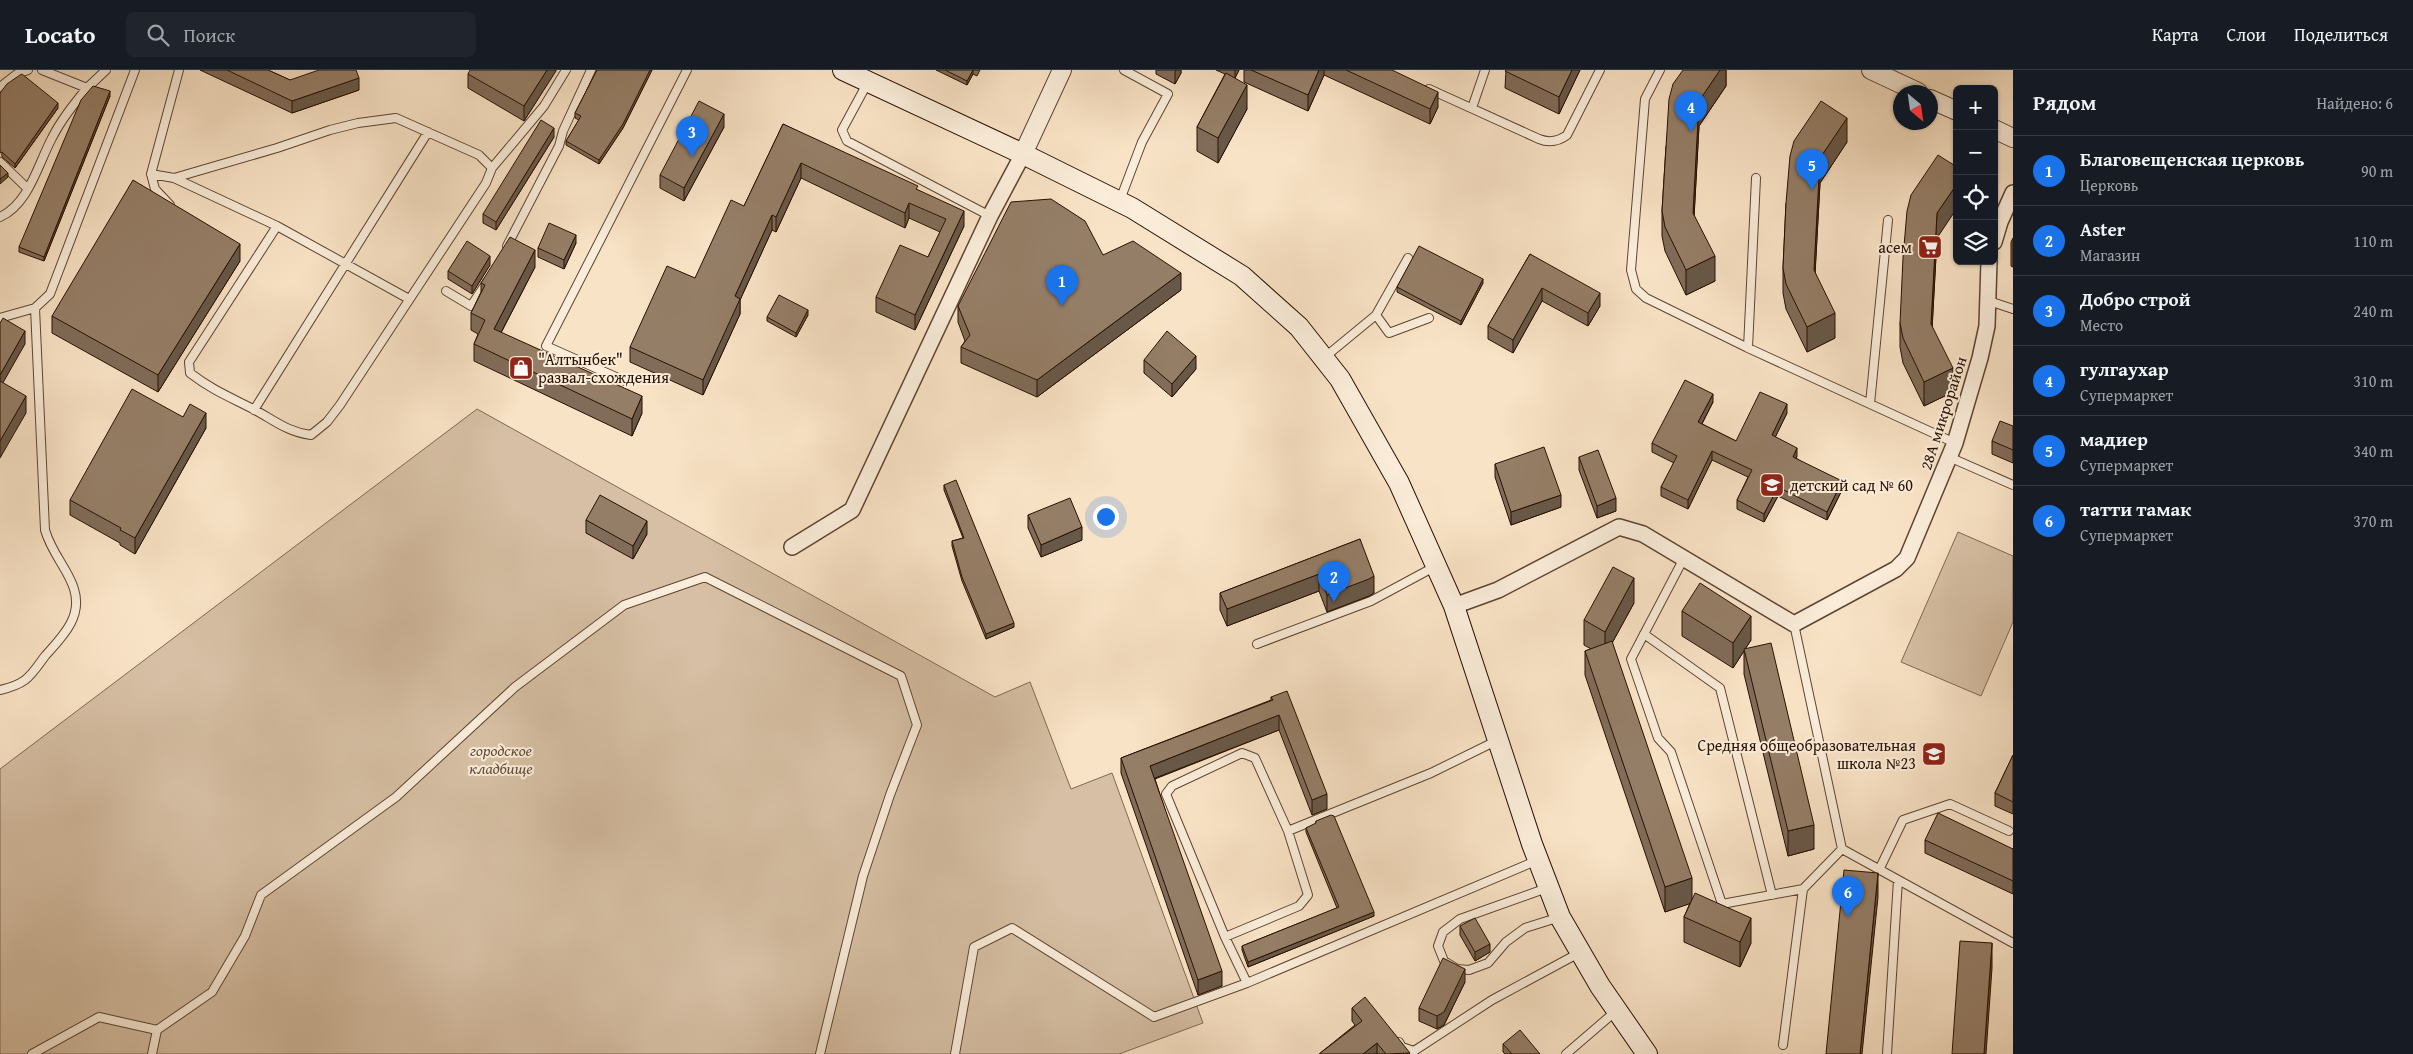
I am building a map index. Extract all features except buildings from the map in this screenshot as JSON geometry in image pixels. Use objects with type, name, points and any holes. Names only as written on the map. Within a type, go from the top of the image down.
[{"type":"main road","points":[[843,70],[1023,154],[1119,202],[1242,276],[1299,327],[1340,379],[1399,484],[1454,606],[1538,860],[1560,918],[1579,953],[1616,1011],[1647,1054]]},
{"type":"street","points":[[792,547],[852,510],[990,216],[1023,154],[1062,70]]},
{"type":"street","points":[[1874,71],[1903,85]]},
{"type":"street","points":[[1938,103],[1953,109]]},
{"type":"street","points":[[1996,130],[2013,138]]},
{"type":"street","points":[[1998,232],[2013,194]]},
{"type":"street","name":"28А микрорайон","points":[[1794,624],[1896,570],[1907,558],[1952,450],[1980,358],[1987,326],[1989,265]]},
{"type":"street","points":[[1454,606],[1498,590],[1619,527],[1643,534],[1794,624]]},
{"type":"lane","points":[[0,87],[16,74],[28,70]]},
{"type":"lane","points":[[42,70],[87,88]]},
{"type":"lane","points":[[0,217],[18,202],[52,138],[87,88],[106,70]]},
{"type":"lane","points":[[0,318],[35,308],[50,294],[135,70]]},
{"type":"lane","points":[[178,214],[155,189],[151,174],[179,70]]},
{"type":"lane","points":[[277,226],[189,362],[190,373],[210,389],[254,410],[293,432],[311,435],[327,422],[340,405],[486,184],[492,168],[544,106],[566,70]]},
{"type":"lane","points":[[501,257],[559,146],[563,131],[591,70]]},
{"type":"lane","points":[[625,381],[546,346],[687,70]]},
{"type":"lane","points":[[1119,202],[1142,142],[1168,94],[1124,70]]},
{"type":"lane","points":[[1472,108],[1485,70]]},
{"type":"lane","points":[[1422,85],[1539,139],[1556,140],[1562,139],[1571,129],[1600,70]]},
{"type":"lane","points":[[1660,70],[1645,98],[1631,270],[1636,289],[1646,298],[1748,348],[1870,404],[2013,485]]},
{"type":"lane","points":[[868,82],[842,130],[847,141],[990,216]]},
{"type":"lane","points":[[174,178],[358,123],[396,118],[479,156],[492,168]]},
{"type":"lane","points":[[254,410],[344,263],[428,132]]},
{"type":"lane","points":[[0,162],[27,188]]},
{"type":"lane","points":[[151,174],[174,178],[277,226],[409,299]]},
{"type":"lane","points":[[1748,348],[1756,178]]},
{"type":"lane","points":[[1870,404],[1888,220]]},
{"type":"lane","points":[[1324,359],[1376,315],[1408,258]]},
{"type":"lane","points":[[446,291],[471,306],[492,274]]},
{"type":"lane","points":[[1989,301],[2013,309]]},
{"type":"lane","points":[[0,690],[15,686],[26,679],[68,630],[74,618],[77,604],[74,588],[52,552],[45,530],[35,308]]},
{"type":"lane","points":[[1376,315],[1389,333],[1429,318]]},
{"type":"lane","points":[[1684,558],[1631,659],[1658,738],[1671,752],[1722,904],[1803,889],[1842,849]]},
{"type":"lane","points":[[1257,644],[1371,601],[1436,566]]},
{"type":"lane","points":[[152,1054],[157,1030],[212,992],[246,936],[262,895],[396,797],[515,687],[624,605],[704,577],[901,676],[917,725],[890,795],[863,876],[820,1054]]},
{"type":"lane","points":[[1794,624],[1842,849],[2013,943]]},
{"type":"lane","points":[[1644,634],[1720,688],[1772,895]]},
{"type":"lane","points":[[1288,831],[1431,773],[1498,740]]},
{"type":"lane","points":[[1225,937],[1299,906],[1308,895],[1288,831],[1255,758],[1242,753],[1172,786],[1166,794],[1225,937],[1247,984]]},
{"type":"lane","points":[[1879,870],[1902,820],[1950,804],[2009,832]]},
{"type":"lane","points":[[955,1054],[974,947],[1012,928],[1154,1017],[1247,984],[1538,860]]},
{"type":"lane","points":[[1887,1054],[1898,880]]},
{"type":"lane","points":[[1548,888],[1460,919],[1443,932],[1438,946],[1444,961],[1457,969],[1469,970],[1488,963],[1506,942],[1524,928],[1560,918]]},
{"type":"lane","points":[[1784,1045],[1803,889]]},
{"type":"lane","points":[[1391,1033],[1402,1047],[1414,1051],[1492,1000],[1579,953]]},
{"type":"lane","points":[[1566,1054],[1616,1011]]},
{"type":"lane","points":[[32,1054],[99,1017],[157,1030]]},
{"type":"green space","name":"городское кладбище","points":[[477,409],[995,697],[1030,682],[1071,789],[1112,773],[1203,1023],[1119,1054],[0,1054],[0,769]]},
{"type":"green space","points":[[1958,532],[2013,556],[2013,622],[1981,696],[1901,662]]},
{"type":"place","name":"гулгаухар","points":[[1691,132]]},
{"type":"place","name":"Добро строй","points":[[692,157]]},
{"type":"place","name":"мадиер","points":[[1812,190]]},
{"type":"place","name":"асем","points":[[1930,247]]},
{"type":"place","name":"Благовещенская церковь","points":[[1062,306]]},
{"type":"place","name":"\"Алтынбек\" развал-схождения","points":[[521,368]]},
{"type":"place","name":"детский сад № 60","points":[[1772,485]]},
{"type":"place","name":"Aster","points":[[1334,602]]},
{"type":"place","name":"Средняя общеобразовательная школа №23","points":[[1934,754]]},
{"type":"place","name":"татти тамак","points":[[1848,917]]}]
